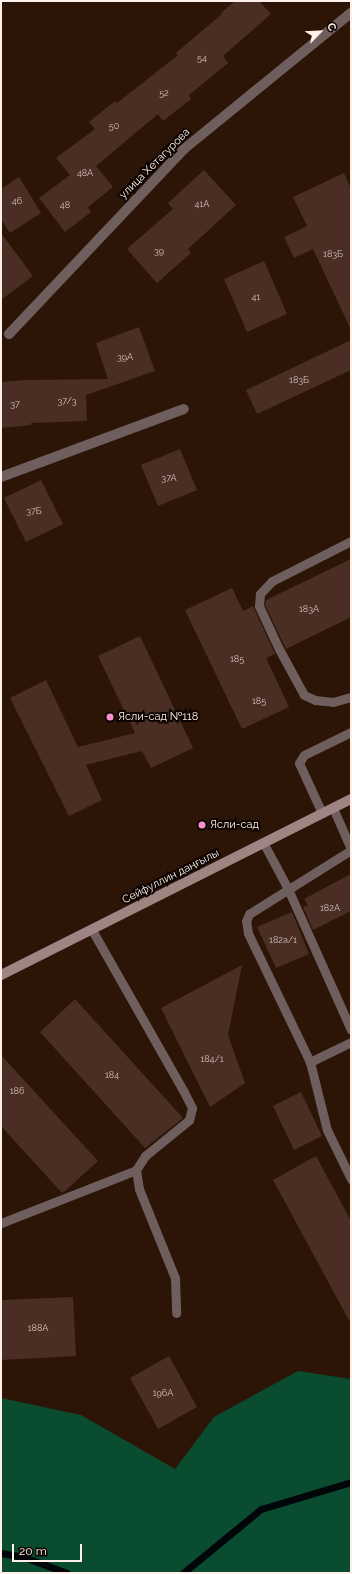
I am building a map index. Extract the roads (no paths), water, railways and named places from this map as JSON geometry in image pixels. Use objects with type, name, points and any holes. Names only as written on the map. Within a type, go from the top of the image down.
[{"type":"main road","name":"Сейфуллин даңғылы","points":[[1,975],[351,799]]},
{"type":"street","name":"улица Хетагурова","points":[[9,334],[184,149],[351,13]]},
{"type":"street","points":[[1,477],[184,409]]},
{"type":"lane","points":[[351,541],[272,581],[260,594],[259,606],[279,649],[304,695],[315,700],[333,702],[351,697]]},
{"type":"lane","points":[[322,814],[299,763],[304,755],[351,732]]},
{"type":"lane","points":[[333,808],[351,850],[249,914],[247,917],[246,927],[310,1062],[327,1130],[351,1179]]},
{"type":"lane","points":[[264,844],[288,889],[351,1030]]},
{"type":"lane","points":[[1,1223],[136,1170],[145,1156],[189,1120],[192,1108],[184,1092],[92,930]]},
{"type":"lane","points":[[310,1062],[351,1042]]},
{"type":"lane","points":[[136,1170],[139,1189],[174,1278],[176,1313]]},
{"type":"waterway","points":[[183,1573],[261,1509],[351,1482]]},
{"type":"waterway","points":[[1,1553],[24,1557],[67,1573]]},
{"type":"place","name":"Ясли-сад №118","points":[[110,717]]},
{"type":"place","name":"Ясли-сад","points":[[202,825]]}]
